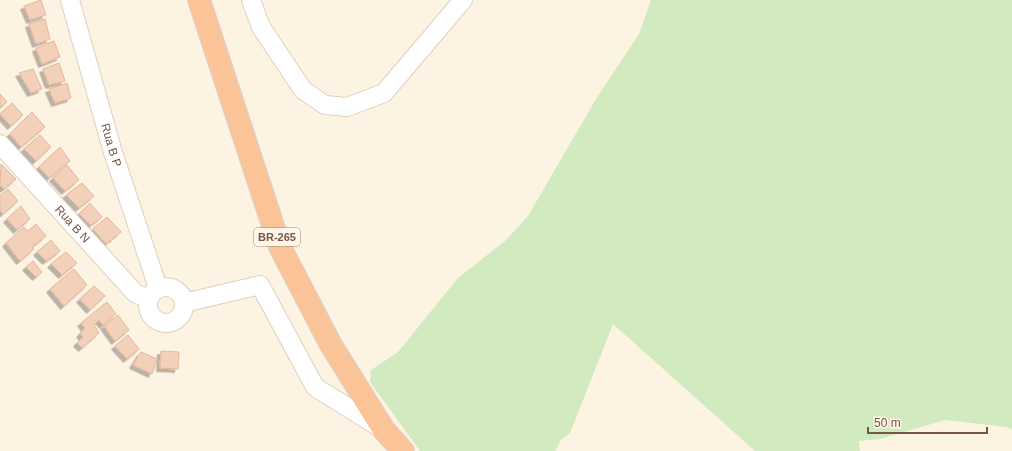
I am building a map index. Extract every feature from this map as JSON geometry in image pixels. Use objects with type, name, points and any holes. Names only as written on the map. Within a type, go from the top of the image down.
[{"type":"highway","name":"BR-265","points":[[199,0],[280,247],[331,345],[384,430],[403,451]]},
{"type":"street","name":"Rua B P","points":[[70,0],[153,294]]},
{"type":"street","points":[[251,0],[261,27],[303,90],[325,104],[347,107],[384,93],[463,0]]},
{"type":"street","name":"Rua B N","points":[[0,144],[135,293],[153,294]]},
{"type":"street","points":[[184,303],[260,285],[315,387],[384,430]]},
{"type":"street","points":[[168,287],[180,294],[184,303],[182,313],[174,322],[167,324],[160,323],[154,320],[149,314],[147,307],[153,294],[168,287]]},
{"type":"green space","points":[[651,0],[1012,0],[1012,430],[1007,427],[945,420],[880,439],[859,441],[860,451],[755,451],[613,324],[570,433],[561,440],[555,451],[420,451],[370,382],[371,370],[398,352],[458,278],[505,241],[528,216],[596,99],[639,34]]},
{"type":"building","points":[[41,0],[46,15],[30,20],[24,6]]},
{"type":"building","points":[[45,19],[50,39],[36,44],[29,24]]},
{"type":"building","points":[[54,41],[60,57],[42,64],[36,48]]},
{"type":"building","points":[[59,63],[65,81],[49,85],[43,69]]},
{"type":"building","points":[[33,69],[42,89],[31,93],[19,73]]},
{"type":"building","points":[[67,83],[71,98],[55,103],[49,89]]},
{"type":"building","points":[[0,94],[7,102],[0,108]]},
{"type":"building","points":[[12,103],[23,115],[11,126],[0,114]]},
{"type":"building","points":[[32,112],[45,127],[21,147],[10,134]]},
{"type":"building","points":[[40,135],[51,147],[36,161],[24,149]]},
{"type":"building","points":[[60,147],[70,161],[49,178],[39,167]]},
{"type":"building","points":[[1,164],[16,179],[4,189],[1,186],[0,187]]},
{"type":"building","points":[[67,165],[79,180],[65,191],[53,178]]},
{"type":"building","points":[[82,183],[94,196],[79,208],[66,195]]},
{"type":"building","points":[[8,189],[18,201],[3,214],[0,210],[0,196]]},
{"type":"building","points":[[90,203],[102,217],[91,225],[79,214]]},
{"type":"building","points":[[21,206],[30,219],[17,230],[7,219]]},
{"type":"building","points":[[107,217],[121,232],[106,244],[93,229]]},
{"type":"building","points":[[36,224],[46,236],[32,247],[34,249],[20,261],[6,243],[24,227],[28,231]]},
{"type":"building","points":[[51,240],[60,251],[46,261],[37,252]]},
{"type":"building","points":[[66,252],[77,263],[62,275],[51,264]]},
{"type":"building","points":[[33,261],[42,272],[36,277],[26,267]]},
{"type":"building","points":[[74,269],[87,285],[64,306],[50,289]]},
{"type":"building","points":[[94,286],[105,296],[90,310],[80,299]]},
{"type":"building","points":[[107,302],[116,314],[103,325],[99,320],[94,325],[99,333],[82,348],[77,343],[83,337],[80,334],[85,328],[81,323]]},
{"type":"building","points":[[118,315],[129,330],[115,341],[104,326]]},
{"type":"building","points":[[128,335],[139,349],[127,359],[115,346]]},
{"type":"building","points":[[161,351],[179,352],[178,369],[160,368]]},
{"type":"building","points":[[141,352],[157,359],[152,374],[133,365]]}]
